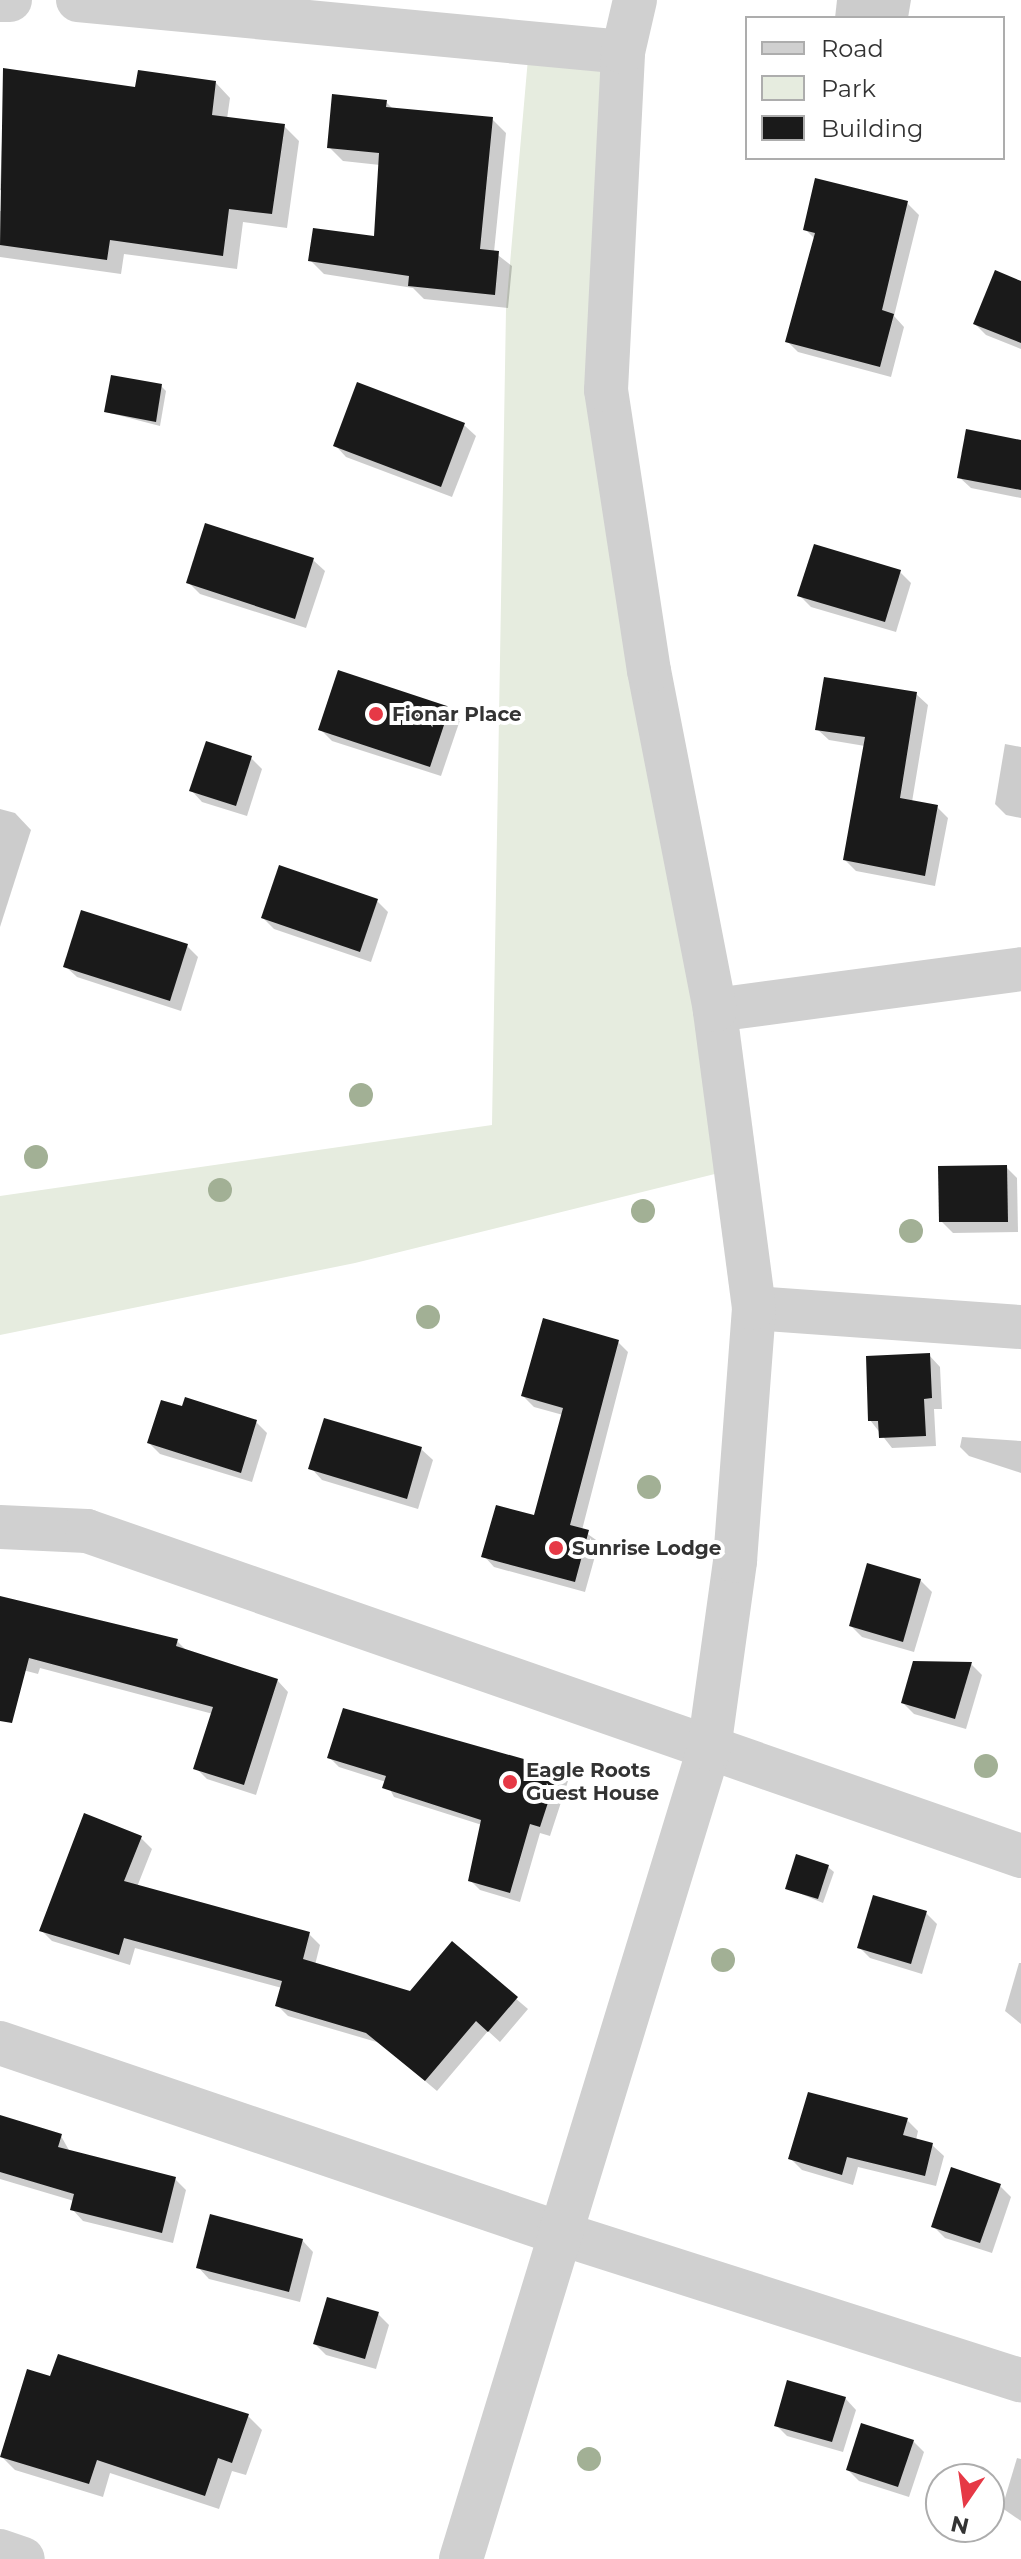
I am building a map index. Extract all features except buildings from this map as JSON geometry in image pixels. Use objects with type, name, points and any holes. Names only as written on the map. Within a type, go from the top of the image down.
[{"type":"street","points":[[0,0],[10,0]]},
{"type":"street","points":[[78,0],[623,52]]},
{"type":"street","points":[[461,2559],[709,1749],[735,1561],[754,1308],[715,1010],[649,671],[606,390],[623,52],[635,0]]},
{"type":"street","points":[[715,1010],[1021,969]]},
{"type":"street","points":[[754,1308],[1021,1327]]},
{"type":"street","points":[[0,1527],[87,1531],[1021,1856]]},
{"type":"street","points":[[0,2043],[559,2233],[1021,2380]]},
{"type":"street","points":[[0,2551],[23,2559]]},
{"type":"green space","points":[[529,47],[623,52],[606,390],[739,1168],[355,1263],[0,1335],[0,1196],[492,1125],[506,309]]},
{"type":"place","name":"Fionar Place","points":[[376,714]]},
{"type":"place","name":"Sunrise Lodge","points":[[556,1548]]},
{"type":"place","name":"Eagle Roots Guest House","points":[[510,1782]]}]
